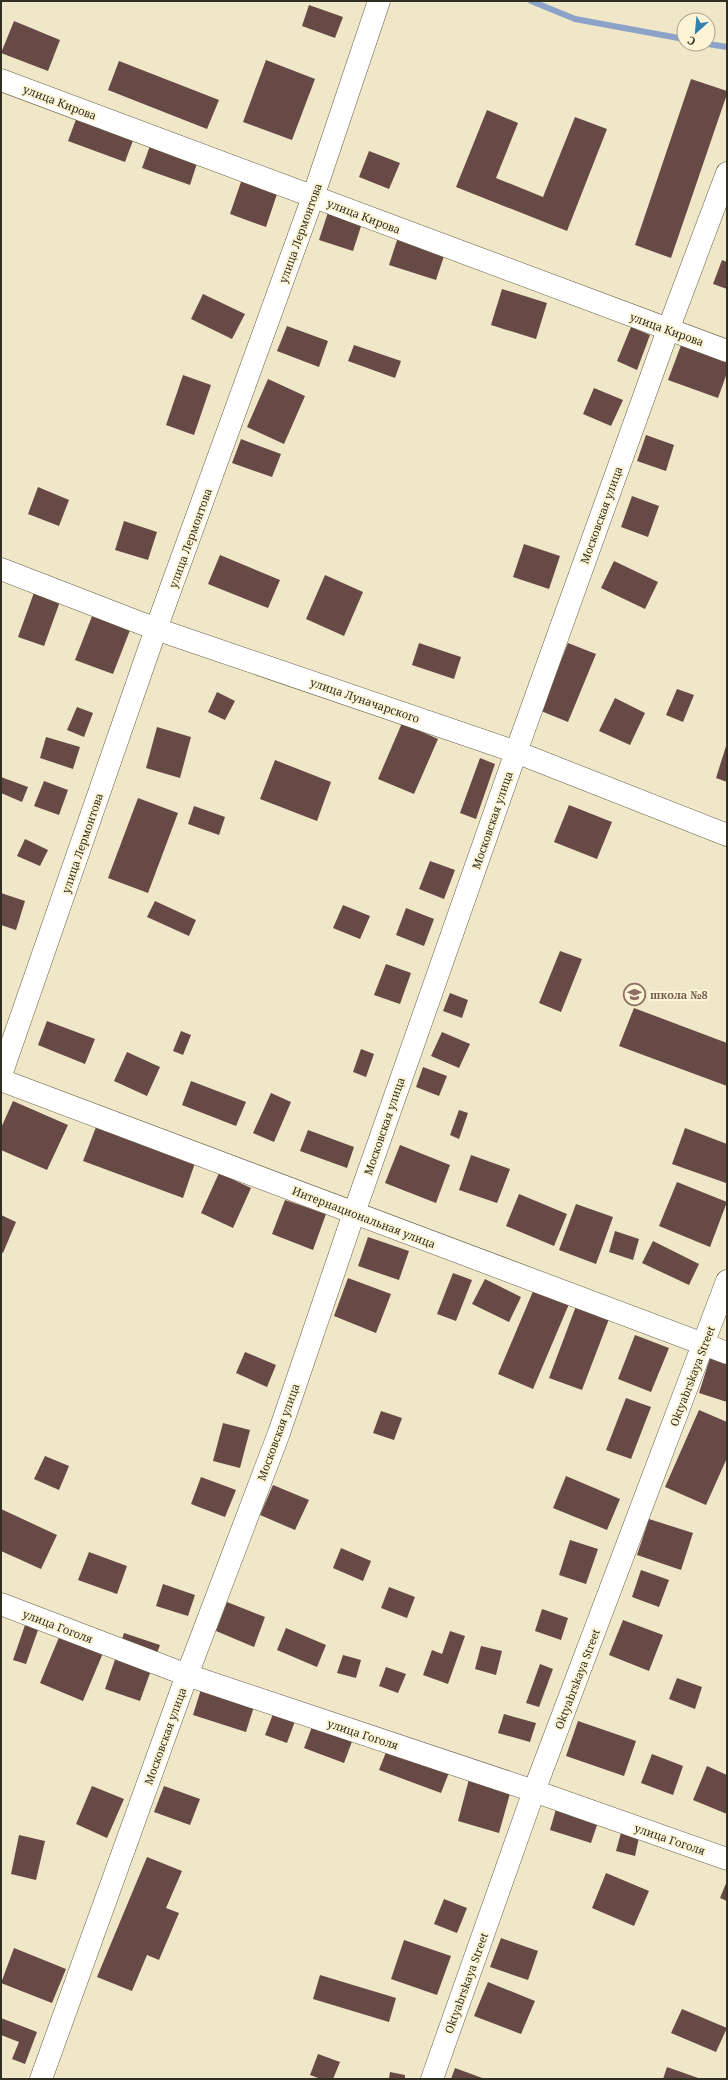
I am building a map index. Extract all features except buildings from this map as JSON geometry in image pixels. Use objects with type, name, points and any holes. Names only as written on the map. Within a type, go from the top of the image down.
[{"type":"street","name":"улица Лермонтова","points":[[1,1075],[156,629],[313,197],[379,1]]},
{"type":"street","name":"улица Кирова","points":[[1,80],[727,351]]},
{"type":"street","name":"Московская улица","points":[[41,2079],[187,1675],[279,1432],[354,1213],[516,752],[668,330],[727,173]]},
{"type":"street","name":"улица Луначарского","points":[[1,569],[156,629],[516,752],[727,835]]},
{"type":"street","name":"Интернациональная улица","points":[[1,1080],[727,1354]]},
{"type":"street","name":"Oktyabrskaya Street","points":[[432,2079],[534,1791],[727,1281]]},
{"type":"street","name":"улица Гоголя","points":[[1,1604],[187,1675],[534,1791],[727,1859]]},
{"type":"waterway","points":[[531,1],[575,19],[676,38]]},
{"type":"waterway","points":[[716,45],[727,47]]},
{"type":"place","name":"школа №8","points":[[634,994]]}]
